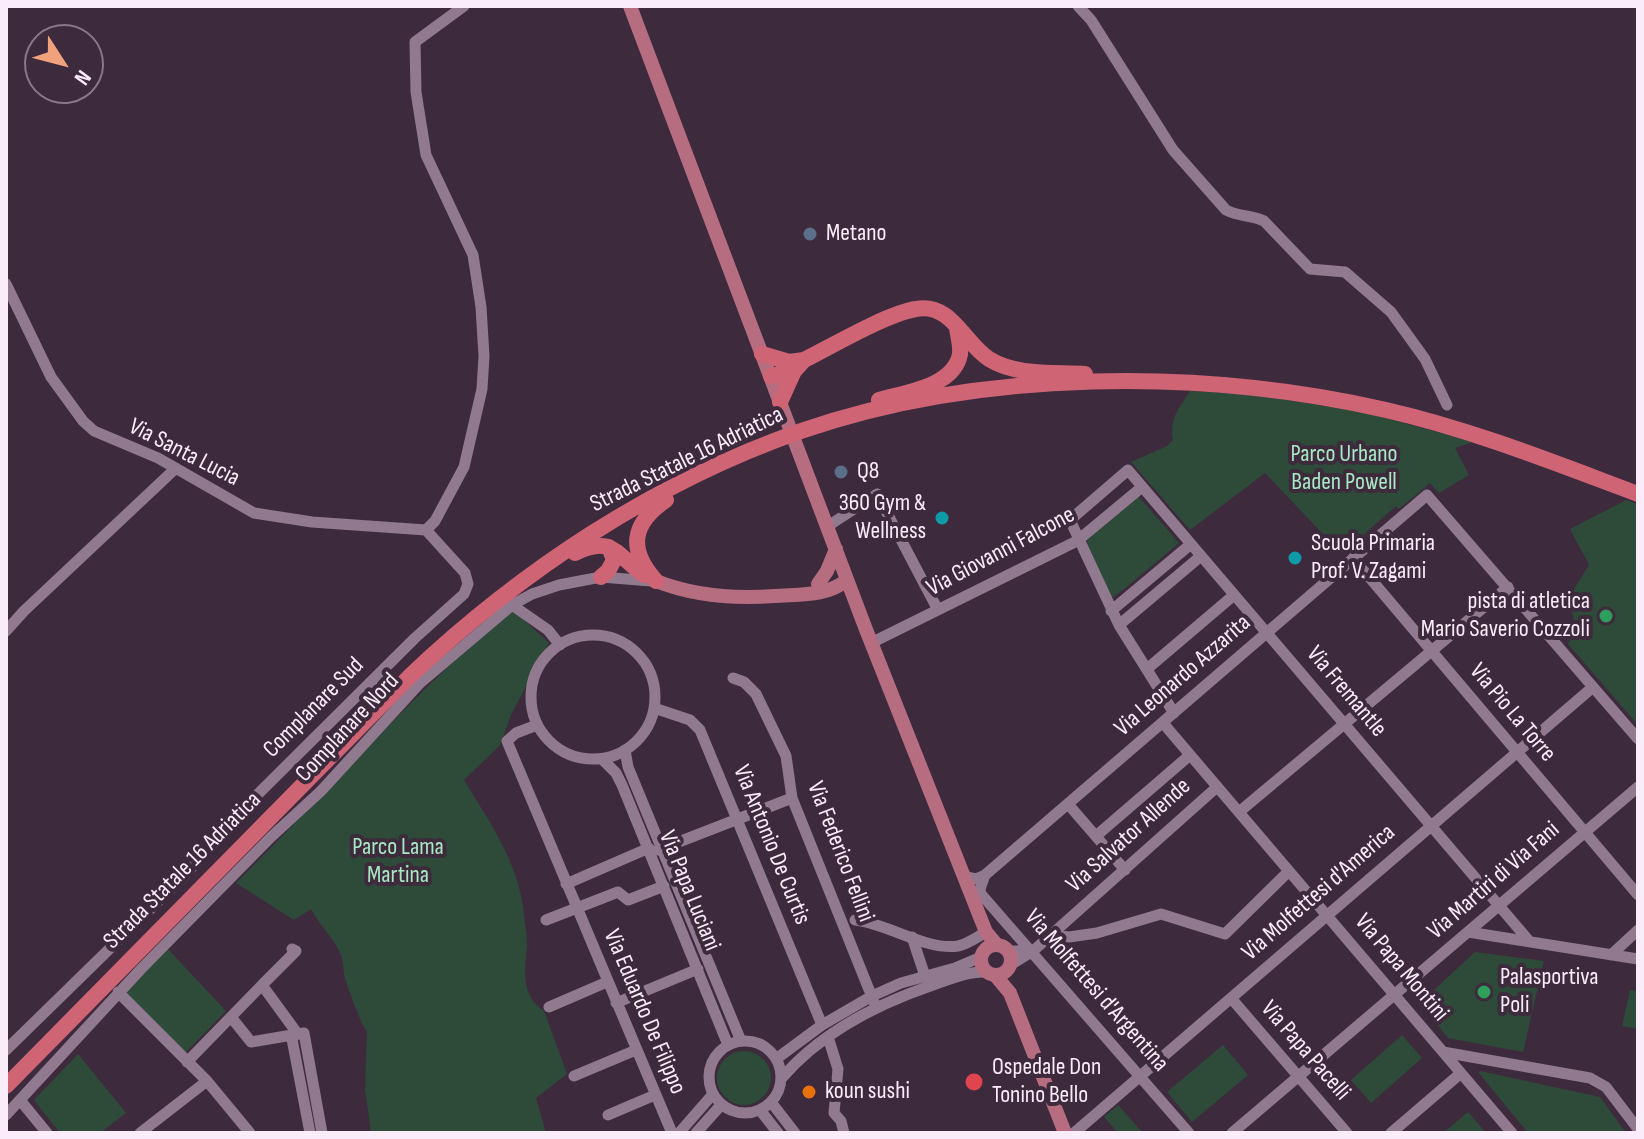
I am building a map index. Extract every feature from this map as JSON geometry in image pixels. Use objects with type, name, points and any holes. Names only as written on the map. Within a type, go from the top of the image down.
[{"type":"highway","points":[[771,376],[894,316],[918,308],[934,309],[947,316],[980,352],[1002,366],[1018,370],[1085,374]]},
{"type":"highway","points":[[868,404],[937,382],[952,371],[960,353],[957,326]]},
{"type":"highway","points":[[762,354],[796,364]]},
{"type":"highway","points":[[780,402],[796,364]]},
{"type":"highway","name":"Strada Statale 16 Adriatica","points":[[6,1075],[351,723],[458,620],[534,561],[608,513],[701,464],[778,434],[868,404],[951,386],[1085,374],[1185,374],[1362,396],[1481,426],[1638,485]]},
{"type":"highway","name":"Strada Statale 16 Adriatica","points":[[808,424],[929,399],[1020,387],[1105,382],[1220,386],[1327,399],[1414,417],[1478,435],[1638,494]]},
{"type":"highway","name":"Strada Statale 16 Adriatica","points":[[6,1086],[410,676],[465,626],[537,570],[611,522],[778,434]]},
{"type":"highway","points":[[656,581],[638,556],[636,539],[642,523],[653,509],[714,468]]},
{"type":"highway","points":[[537,570],[592,545],[609,547],[656,581]]},
{"type":"highway","points":[[601,577],[614,560],[609,547]]},
{"type":"main road","points":[[630,6],[859,612],[1065,1133]]},
{"type":"main road","points":[[819,589],[836,549]]},
{"type":"main road","points":[[656,581],[723,597],[777,596],[819,589],[847,580]]},
{"type":"main road","points":[[819,589],[840,597],[859,612]]},
{"type":"street","points":[[426,530],[435,521],[464,467],[482,389],[484,356],[473,255],[426,155],[416,92],[415,42],[464,6]]},
{"type":"street","points":[[1078,6],[1091,20],[1173,150],[1226,210],[1236,216],[1256,217],[1264,221],[1310,269],[1345,272],[1391,312],[1425,359],[1447,405]]},
{"type":"street","name":"Via Santa Lucia","points":[[6,284],[51,377],[83,421],[108,439],[176,468],[254,513],[312,522],[426,530]]},
{"type":"street","points":[[6,631],[176,468]]},
{"type":"street","name":"Via Fremantle","points":[[1077,541],[1070,520],[1128,470],[1530,942]]},
{"type":"street","name":"Via Giovanni Falcone","points":[[871,643],[1077,541],[1142,487]]},
{"type":"street","points":[[828,526],[877,494],[938,610]]},
{"type":"street","name":"Via Leonardo Azzarita","points":[[985,875],[1427,495],[1508,587]]},
{"type":"street","name":"Complanare Sud","points":[[6,1050],[172,888],[260,792],[415,638],[464,594],[468,584],[465,573],[426,530]]},
{"type":"street","points":[[1077,541],[1111,611],[1174,713]]},
{"type":"street","points":[[1111,611],[1191,544]]},
{"type":"street","points":[[1119,625],[1201,556]]},
{"type":"street","name":"Via Pio La Torre","points":[[1353,558],[1638,895]]},
{"type":"street","name":"Complanare Nord","points":[[6,1115],[118,992],[271,837],[321,791],[420,683],[512,605],[559,585],[601,577],[656,581]]},
{"type":"street","points":[[1239,812],[1508,587],[1638,739]]},
{"type":"street","points":[[1147,669],[1234,595]]},
{"type":"street","points":[[512,605],[548,630],[560,645]]},
{"type":"street","points":[[584,636],[610,638],[622,643],[642,659],[649,670],[655,695],[654,708],[644,732],[625,750],[602,759],[580,758],[559,750],[537,725],[531,704],[533,681],[543,660],[560,645],[584,636]]},
{"type":"street","name":"Via Federico Fellini","points":[[733,678],[744,682],[756,694],[786,756],[792,798],[874,1002]]},
{"type":"street","name":"Via Molfettesi d'America","points":[[1074,1133],[1593,687]]},
{"type":"street","name":"Via Antonio De Curtis","points":[[654,708],[690,720],[700,730],[822,1025]]},
{"type":"street","name":"Via Papa Montini","points":[[1163,723],[1512,1133]]},
{"type":"street","name":"Via Eduardo De Filippo","points":[[537,725],[516,733],[507,741],[672,1133]]},
{"type":"street","name":"Via Papa Luciani","points":[[625,750],[664,886],[741,1041]]},
{"type":"street","points":[[1096,836],[1190,755]]},
{"type":"street","name":"Via Papa Luciani","points":[[602,759],[616,773],[652,848],[697,951],[698,969],[728,1045]]},
{"type":"street","name":"Via Salvator Allende","points":[[995,956],[1033,951],[1217,787]]},
{"type":"street","name":"Via Martiri di Via Fani","points":[[1232,1133],[1638,787]]},
{"type":"street","points":[[565,881],[792,798]]},
{"type":"street","points":[[1068,804],[1125,870]]},
{"type":"street","points":[[1051,935],[1069,937],[1097,933],[1161,914],[1225,934],[1289,871]]},
{"type":"street","points":[[964,876],[976,879],[985,875]]},
{"type":"street","points":[[985,875],[980,889],[987,900],[983,909],[995,956]]},
{"type":"street","points":[[546,920],[618,892],[628,900],[664,886]]},
{"type":"street","name":"Via Molfettesi d'Argentina","points":[[987,900],[1189,1133]]},
{"type":"street","points":[[855,920],[995,956]]},
{"type":"street","points":[[1611,955],[1638,930]]},
{"type":"street","points":[[1468,932],[1638,959]]},
{"type":"street","points":[[912,937],[925,976]]},
{"type":"street","points":[[187,1062],[296,951],[292,949]]},
{"type":"street","points":[[781,1079],[793,1065],[874,1002],[958,977],[995,956]]},
{"type":"street","points":[[776,1059],[822,1025],[925,976],[995,956]]},
{"type":"street","points":[[616,1003],[698,969]]},
{"type":"street","points":[[549,1007],[607,982]]},
{"type":"street","points":[[262,985],[300,1033],[322,1133]]},
{"type":"street","points":[[118,992],[207,1081],[250,1133]]},
{"type":"street","name":"Via Papa Pacelli","points":[[1231,998],[1347,1133]]},
{"type":"street","points":[[231,1017],[251,1042],[300,1033]]},
{"type":"street","points":[[300,1033],[292,1039],[310,1133]]},
{"type":"street","points":[[828,1037],[838,1069],[834,1113],[841,1121],[844,1133]]},
{"type":"street","points":[[741,1041],[762,1044],[776,1059],[781,1079],[780,1088],[771,1102],[760,1110],[740,1113],[721,1105],[713,1094],[709,1072],[719,1051],[741,1041]]},
{"type":"street","points":[[574,1076],[636,1050]]},
{"type":"street","points":[[1443,1052],[1590,1078],[1606,1087],[1636,1123]]},
{"type":"street","points":[[1391,1133],[1461,1073]]},
{"type":"street","points":[[146,1131],[207,1081]]},
{"type":"street","points":[[679,1133],[713,1094]]},
{"type":"street","points":[[608,1115],[655,1095]]},
{"type":"street","points":[[20,1100],[47,1133]]},
{"type":"street","points":[[771,1102],[795,1133]]},
{"type":"street","points":[[696,1133],[721,1105]]},
{"type":"street","points":[[760,1110],[778,1133]]},
{"type":"green space","name":"Parco Urbano Baden Powell","points":[[1190,391],[1247,394],[1364,412],[1473,442],[1455,448],[1469,475],[1439,493],[1430,483],[1399,509],[1396,506],[1342,554],[1265,473],[1190,530],[1131,462],[1167,446],[1173,440],[1174,420]]},
{"type":"green space","points":[[1138,496],[1179,543],[1114,597],[1109,596],[1085,548],[1088,539]]},
{"type":"green space","name":"pista di atletica Mario Saverio Cozzoli","points":[[1626,500],[1638,504],[1638,725],[1568,644],[1576,627],[1572,612],[1574,589],[1589,565],[1570,529]]},
{"type":"green space","name":"Parco Lama Martina","points":[[512,609],[549,643],[511,715],[500,745],[464,780],[502,844],[516,878],[526,933],[525,973],[528,990],[536,1005],[544,1011],[567,1074],[536,1098],[546,1133],[371,1133],[365,1089],[367,1031],[344,976],[339,951],[311,909],[294,920],[236,883],[405,709]]},
{"type":"green space","points":[[166,947],[226,1011],[182,1056],[120,995]]},
{"type":"green space","name":"Palasportiva Poli","points":[[1475,952],[1544,961],[1523,1052],[1448,1038],[1420,1003]]},
{"type":"green space","points":[[1630,990],[1638,991],[1638,1029],[1622,1026]]},
{"type":"green space","points":[[1402,1035],[1422,1058],[1371,1103],[1351,1080]]},
{"type":"green space","points":[[1223,1045],[1248,1075],[1192,1122],[1167,1092]]},
{"type":"green space","points":[[744,1051],[763,1059],[771,1078],[763,1097],[744,1105],[725,1097],[717,1078],[725,1059]]},
{"type":"green space","points":[[78,1054],[126,1113],[100,1133],[60,1133],[34,1100]]},
{"type":"green space","points":[[1480,1071],[1600,1097],[1626,1133],[1528,1133]]},
{"type":"green space","points":[[1118,1105],[1143,1133],[1118,1133],[1104,1117]]},
{"type":"green space","points":[[1468,1112],[1486,1133],[1443,1133]]},
{"type":"place","name":"Metano","points":[[810,234]]},
{"type":"place","name":"Q8","points":[[841,472]]},
{"type":"place","name":"360 Gym & Wellness","points":[[942,518]]},
{"type":"place","name":"Scuola Primaria Prof. V. Zagami","points":[[1295,558]]},
{"type":"place","name":"pista di atletica Mario Saverio Cozzoli","points":[[1606,616]]},
{"type":"place","name":"Palasportiva Poli","points":[[1484,992]]},
{"type":"place","name":"Ospedale Don Tonino Bello","points":[[974,1082]]},
{"type":"place","name":"koun sushi","points":[[809,1092]]}]
